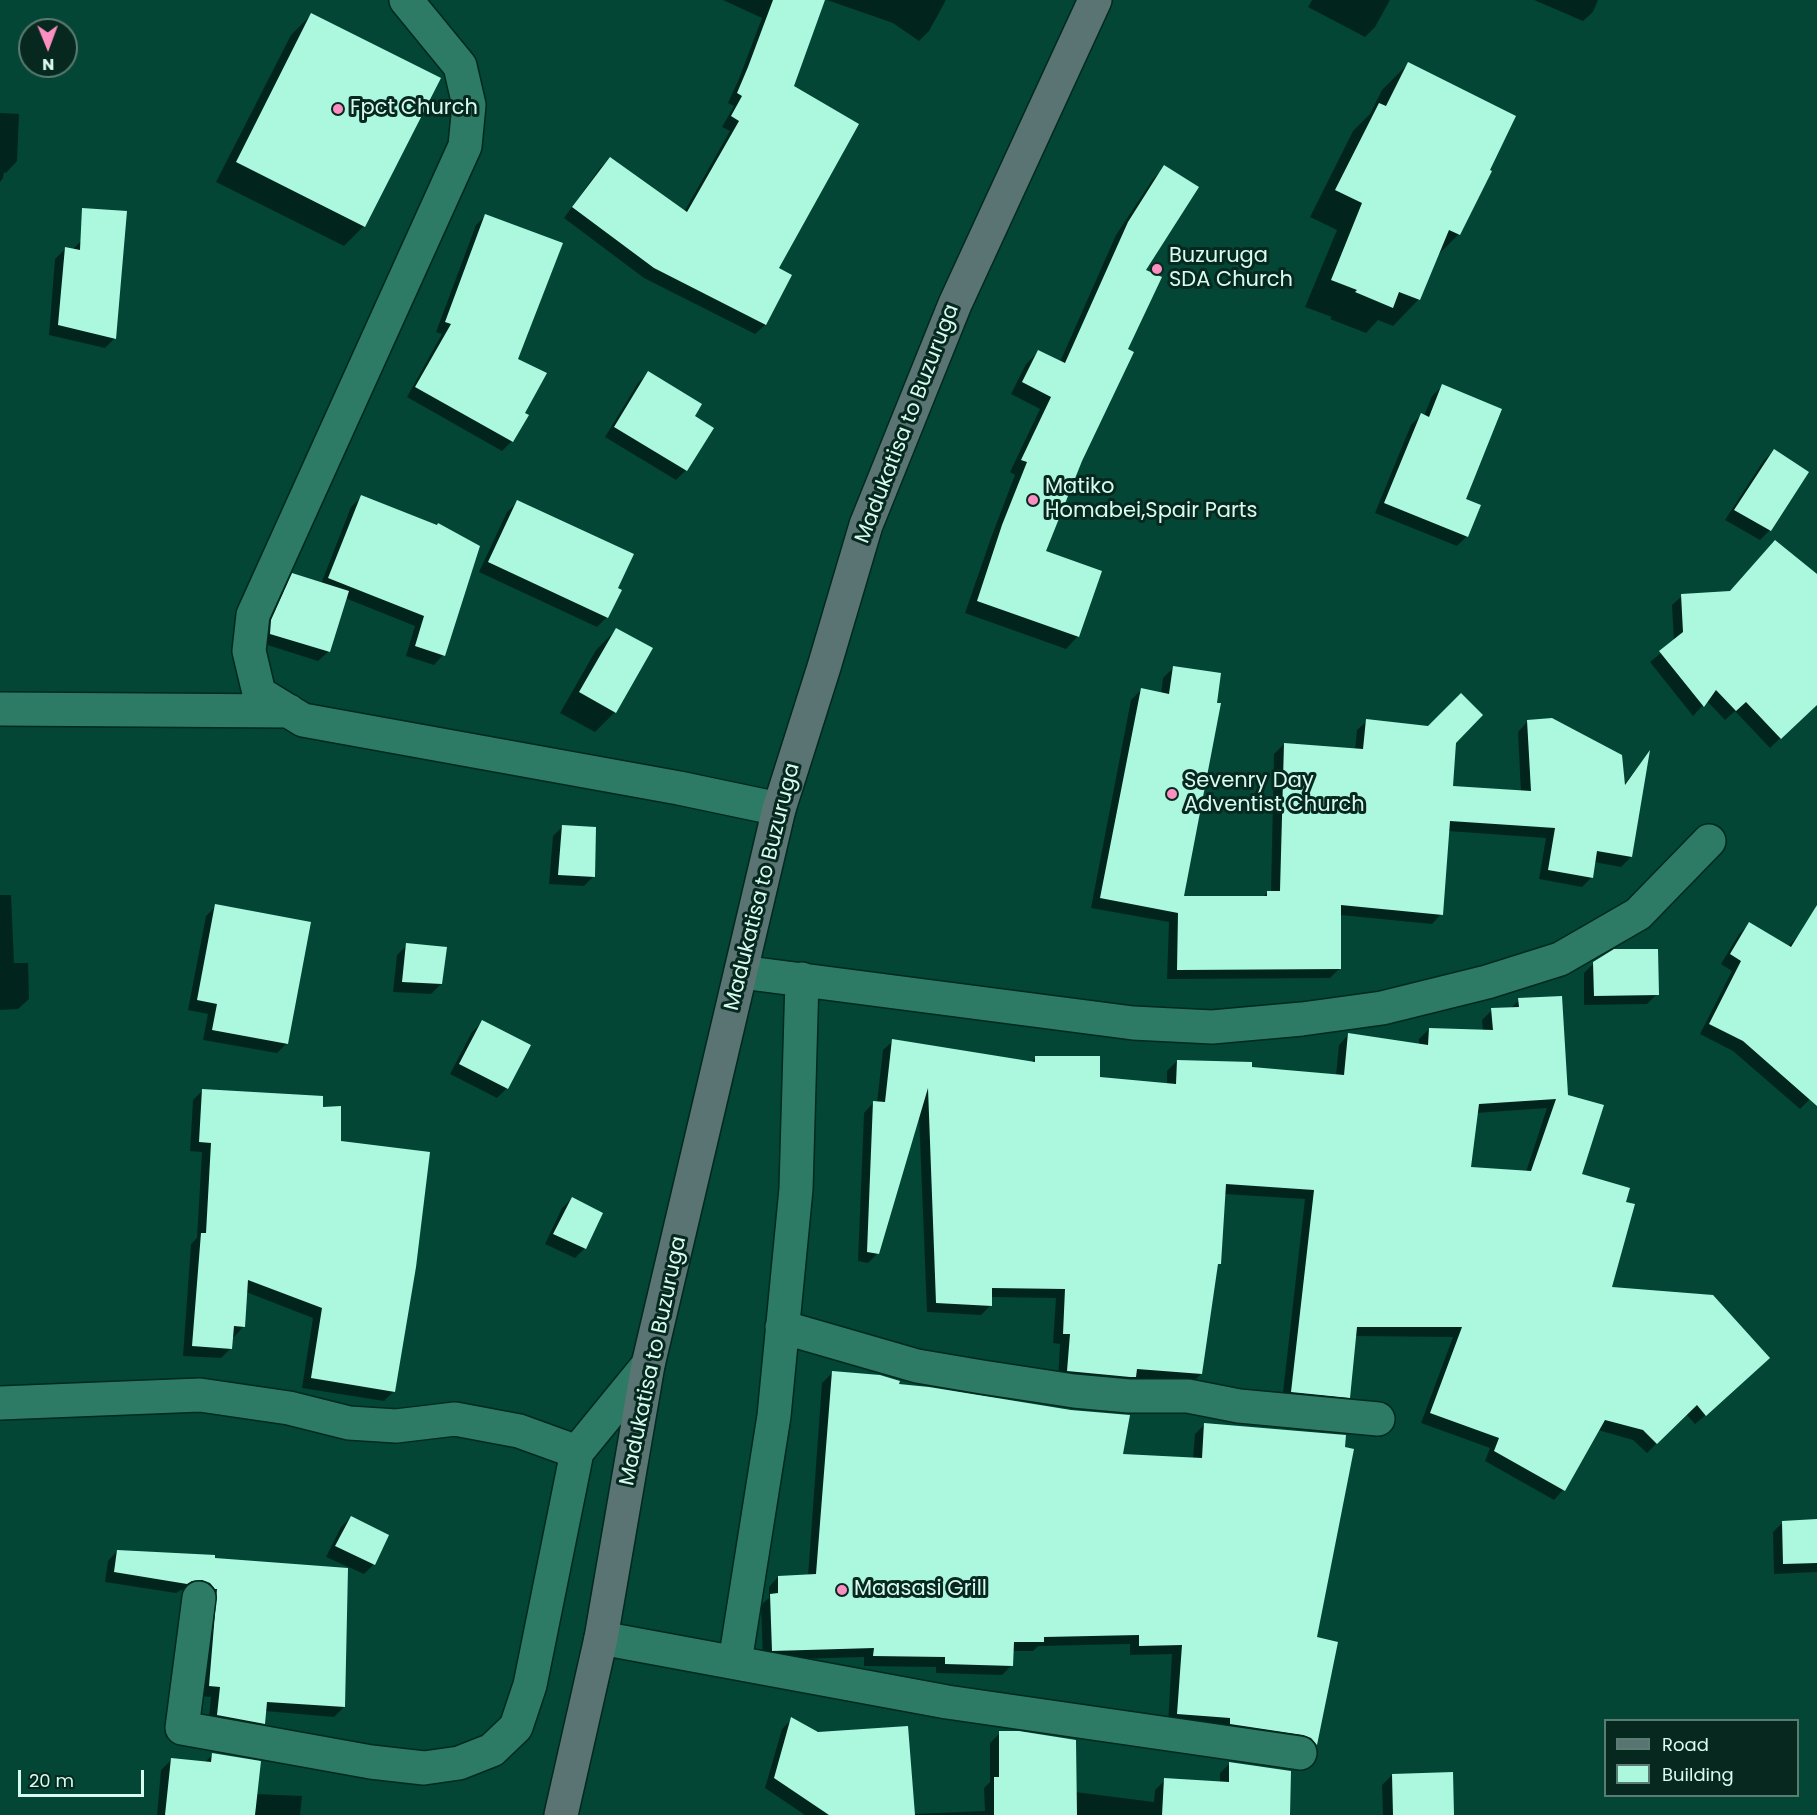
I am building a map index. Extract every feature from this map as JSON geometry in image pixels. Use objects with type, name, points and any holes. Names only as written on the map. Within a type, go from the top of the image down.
[{"type":"main road","name":"Madukatisa to Buzuruga","points":[[561,1815],[601,1638],[648,1365],[779,809],[866,525],[955,304],[1095,0]]},
{"type":"street","points":[[406,0],[460,66],[469,105],[465,146],[253,615],[249,651],[259,693],[303,720],[679,788],[779,809]]},
{"type":"street","points":[[0,709],[289,711]]},
{"type":"street","points":[[741,972],[1133,1023],[1212,1027],[1302,1019],[1382,1008],[1487,982],[1560,959],[1638,914],[1709,842]]},
{"type":"street","points":[[735,1662],[774,1416],[795,1189],[802,980]]},
{"type":"street","points":[[782,1327],[917,1366],[971,1375],[1085,1392],[1129,1396],[1188,1396],[1239,1406],[1378,1419]]},
{"type":"street","points":[[199,1598],[182,1728],[370,1762],[424,1768],[459,1763],[492,1750],[516,1727],[530,1685],[577,1452],[648,1365]]},
{"type":"street","points":[[0,1403],[200,1395],[289,1408],[349,1423],[396,1426],[455,1419],[519,1431],[577,1452]]},
{"type":"street","points":[[601,1638],[947,1702],[1300,1753]]},
{"type":"building","points":[[773,0],[825,0],[794,86],[859,124],[779,268],[792,275],[766,325],[654,268],[572,207],[610,157],[687,212],[739,121],[731,116],[742,96],[737,93]]},
{"type":"building","points":[[311,13],[441,78],[365,227],[236,162]]},
{"type":"building","points":[[1408,62],[1516,116],[1460,235],[1449,230],[1420,300],[1399,292],[1393,308],[1331,280],[1362,203],[1335,190],[1379,103],[1386,106]]},
{"type":"building","points":[[1164,165],[1199,187],[1146,270],[1162,277],[1128,349],[1134,352],[1082,461],[1046,551],[1102,571],[1079,637],[977,601],[1002,525],[1027,462],[1021,460],[1051,397],[1022,382],[1038,350],[1065,363],[1128,222]]},
{"type":"building","points":[[82,208],[127,211],[116,339],[58,325],[65,247],[80,250]]},
{"type":"building","points":[[485,214],[563,243],[518,359],[547,373],[525,413],[529,415],[513,442],[415,387],[451,324],[445,322]]},
{"type":"building","points":[[648,371],[702,404],[695,416],[714,428],[687,471],[614,427]]},
{"type":"building","points":[[1442,384],[1502,409],[1466,499],[1481,505],[1468,537],[1384,503],[1421,413],[1429,417]]},
{"type":"building","points":[[1774,449],[1809,472],[1771,531],[1734,510]]},
{"type":"building","points":[[361,495],[437,525],[438,523],[480,546],[445,656],[415,646],[424,616],[328,578]]},
{"type":"building","points":[[517,500],[634,554],[618,588],[622,590],[608,618],[488,562]]},
{"type":"building","points":[[1775,540],[1817,574],[1817,705],[1781,739],[1746,702],[1736,711],[1716,690],[1704,707],[1659,651],[1683,632],[1681,594],[1730,591]]},
{"type":"building","points":[[292,573],[349,591],[330,652],[270,634],[271,620]]},
{"type":"building","points":[[616,628],[653,648],[616,713],[579,692]]},
{"type":"building","points":[[1173,666],[1221,673],[1217,703],[1221,703],[1184,896],[1267,896],[1267,891],[1280,891],[1284,743],[1363,749],[1366,719],[1428,726],[1461,693],[1483,715],[1456,743],[1453,786],[1531,791],[1527,720],[1552,718],[1622,755],[1625,785],[1650,750],[1632,857],[1597,851],[1593,878],[1548,870],[1555,828],[1450,821],[1443,915],[1341,905],[1341,969],[1177,970],[1178,913],[1100,898],[1141,688],[1169,694]]},
{"type":"building","points":[[562,825],[596,827],[595,877],[558,875]]},
{"type":"building","points":[[215,904],[311,922],[288,1044],[212,1030],[217,1004],[197,1000]]},
{"type":"building","points":[[1817,905],[1817,1106],[1743,1041],[1709,1024],[1741,961],[1730,954],[1749,922],[1791,947]]},
{"type":"building","points":[[406,943],[447,947],[442,984],[402,982]]},
{"type":"building","points":[[1614,949],[1658,949],[1659,995],[1594,996],[1593,962]]},
{"type":"building","points":[[1562,996],[1568,1095],[1604,1105],[1582,1174],[1630,1188],[1626,1202],[1635,1204],[1612,1287],[1713,1295],[1770,1358],[1706,1416],[1697,1405],[1657,1444],[1643,1430],[1605,1420],[1565,1491],[1494,1451],[1499,1438],[1430,1413],[1462,1327],[1357,1327],[1350,1398],[1291,1392],[1314,1190],[1226,1184],[1221,1264],[1218,1264],[1202,1374],[1137,1369],[1136,1377],[1130,1377],[1067,1371],[1070,1334],[1063,1334],[1065,1289],[992,1288],[992,1306],[936,1303],[928,1088],[879,1254],[867,1252],[873,1101],[885,1102],[892,1039],[1035,1062],[1035,1056],[1100,1056],[1100,1077],[1176,1084],[1177,1060],[1252,1062],[1252,1067],[1344,1075],[1348,1033],[1428,1045],[1429,1028],[1493,1030],[1491,1008],[1519,1007],[1518,998]],"holes":[[[1556,1099],[1531,1171],[1471,1167],[1479,1104]]]},
{"type":"building","points":[[482,1020],[531,1045],[508,1089],[459,1064]]},
{"type":"building","points":[[202,1089],[323,1096],[323,1107],[341,1106],[341,1141],[430,1152],[416,1267],[395,1392],[311,1378],[322,1308],[248,1280],[245,1327],[234,1326],[232,1349],[192,1346],[201,1233],[206,1233],[211,1143],[199,1142]]},
{"type":"building","points":[[572,1197],[603,1213],[586,1249],[553,1234]]},
{"type":"building","points":[[832,1371],[880,1375],[900,1381],[899,1384],[1071,1410],[1130,1415],[1123,1454],[1202,1458],[1204,1423],[1346,1435],[1345,1447],[1354,1449],[1317,1637],[1338,1642],[1317,1745],[1311,1738],[1303,1735],[1230,1724],[1230,1718],[1177,1714],[1182,1645],[1139,1646],[1139,1635],[1044,1637],[1044,1642],[1014,1642],[1013,1666],[945,1664],[945,1657],[873,1656],[874,1648],[772,1651],[770,1594],[778,1593],[778,1576],[816,1574]]},
{"type":"building","points":[[351,1516],[389,1535],[375,1565],[335,1546]]},
{"type":"building","points":[[1817,1519],[1817,1563],[1783,1564],[1782,1521]]},
{"type":"building","points":[[117,1550],[215,1555],[215,1558],[348,1568],[345,1707],[267,1702],[265,1724],[217,1715],[220,1687],[209,1686],[217,1589],[202,1580],[187,1584],[114,1572]]},
{"type":"building","points":[[791,1717],[818,1732],[908,1726],[915,1815],[829,1815],[774,1778]]},
{"type":"building","points":[[999,1731],[1019,1731],[1076,1740],[1077,1815],[994,1815],[994,1777],[999,1777]]},
{"type":"building","points":[[212,1753],[261,1761],[255,1815],[165,1815],[171,1758],[211,1762]]},
{"type":"building","points":[[1229,1762],[1291,1771],[1290,1815],[1162,1815],[1164,1778],[1229,1782]]},
{"type":"building","points":[[1453,1772],[1454,1815],[1393,1815],[1392,1774]]},
{"type":"place","name":"Fpct Church","points":[[338,109]]},
{"type":"place","name":"Buzuruga SDA Church","points":[[1157,269]]},
{"type":"place","name":"Matiko Homabei,Spair Parts","points":[[1033,500]]},
{"type":"place","name":"Sevenry Day Adventist Church","points":[[1172,794]]},
{"type":"place","name":"Maasasi Grill","points":[[842,1590]]}]
